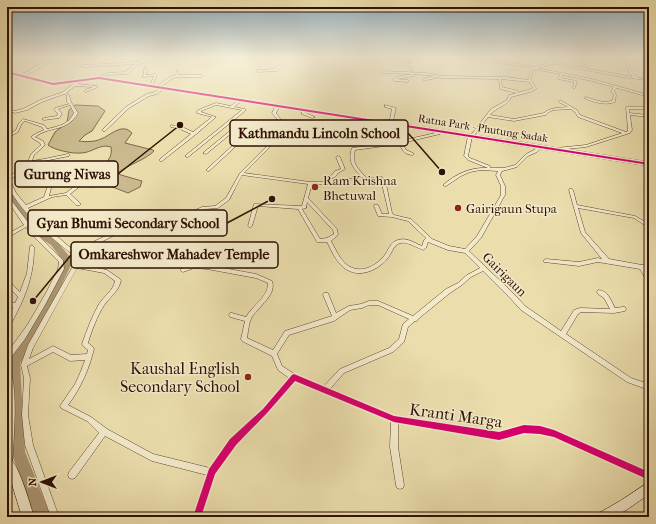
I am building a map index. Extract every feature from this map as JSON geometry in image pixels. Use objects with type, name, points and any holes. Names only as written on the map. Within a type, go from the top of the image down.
[{"type":"street","name":"Ratna Park - Phutung Sadak","points":[[42,81],[53,84],[76,81]]},
{"type":"street","points":[[7,109],[11,112],[20,111],[41,100],[64,93],[79,81]]},
{"type":"street","name":"Ratna Park - Phutung Sadak","points":[[121,81],[649,164]]},
{"type":"street","points":[[151,86],[153,81]]},
{"type":"street","points":[[104,130],[128,107],[148,95],[156,93],[167,81]]},
{"type":"street","points":[[501,81],[502,89],[522,92]]},
{"type":"street","points":[[500,170],[469,159],[466,156],[471,136],[492,110],[508,101],[510,96],[535,88],[529,81]]},
{"type":"street","points":[[574,81],[576,82],[574,88]]},
{"type":"street","points":[[593,81],[649,96]]},
{"type":"street","points":[[74,85],[97,87],[86,91]]},
{"type":"street","points":[[585,98],[603,103],[613,102],[615,95],[612,91],[616,87]]},
{"type":"street","points":[[55,517],[29,445],[25,415],[27,378],[24,365],[30,347],[76,266],[74,254],[58,241],[25,207],[14,193],[8,179],[30,162],[32,155],[44,144],[33,137],[39,132],[68,124],[75,116],[76,113],[68,95],[64,93]]},
{"type":"street","points":[[232,107],[241,100]]},
{"type":"street","points":[[560,101],[572,108],[581,117],[625,133]]},
{"type":"street","points":[[44,119],[58,117],[60,114],[56,108],[71,104]]},
{"type":"street","points":[[160,160],[214,117],[198,112],[204,108],[216,104],[244,110],[187,156]]},
{"type":"street","points":[[278,105],[274,113],[280,121]]},
{"type":"street","points":[[386,106],[394,108],[392,124]]},
{"type":"street","points":[[488,116],[514,120],[545,114],[548,110],[572,108]]},
{"type":"street","points":[[549,149],[586,146],[630,131],[627,108],[649,108]]},
{"type":"street","points":[[302,109],[303,113],[313,117]]},
{"type":"street","points":[[628,114],[649,116]]},
{"type":"street","points":[[7,137],[17,131],[24,120],[44,126],[46,130]]},
{"type":"street","points":[[74,254],[118,232],[168,224],[204,208],[216,207],[228,199],[240,174],[291,124],[280,121],[268,122],[256,135],[232,131]]},
{"type":"street","points":[[172,126],[194,134]]},
{"type":"street","points":[[205,153],[237,127]]},
{"type":"street","points":[[365,178],[354,167],[351,161],[353,149],[400,142],[439,132]]},
{"type":"street","points":[[208,170],[247,134]]},
{"type":"street","points":[[400,142],[405,151],[412,154]]},
{"type":"street","points":[[445,185],[470,170],[481,168],[500,170],[518,165],[528,154],[536,152],[540,148]]},
{"type":"street","points":[[30,162],[44,162],[51,158],[68,155]]},
{"type":"street","points":[[331,181],[330,177],[334,176],[336,172],[342,169],[338,157]]},
{"type":"street","points":[[25,207],[46,198],[67,194],[82,183],[88,170]]},
{"type":"street","name":"Gairigaun","points":[[500,170],[498,175],[503,186],[504,195],[479,237],[466,251],[523,308],[629,380],[649,387]]},
{"type":"street","points":[[46,198],[49,188],[58,174]]},
{"type":"street","points":[[240,174],[310,183],[382,178],[392,216]]},
{"type":"street","points":[[250,226],[256,205],[298,208],[304,207],[310,183]]},
{"type":"street","points":[[571,190],[583,233],[607,261]]},
{"type":"street","points":[[67,194],[78,204]]},
{"type":"street","points":[[7,197],[35,235],[61,261],[61,268],[32,324],[7,358]]},
{"type":"street","points":[[298,208],[319,241],[328,240],[336,235],[335,230],[306,198]]},
{"type":"street","points":[[376,206],[380,215],[408,220],[430,240],[448,248],[466,251]]},
{"type":"street","points":[[576,206],[632,216],[638,218],[644,224],[649,226]]},
{"type":"street","points":[[7,236],[27,225]]},
{"type":"street","points":[[328,240],[345,266],[356,271],[370,270],[376,266],[386,257],[397,242],[408,241],[421,248],[424,248],[426,240],[430,240]]},
{"type":"street","points":[[7,326],[26,288],[31,266],[32,247]]},
{"type":"street","points":[[546,261],[579,264],[598,260],[642,267],[649,266]]},
{"type":"street","points":[[76,266],[105,271],[118,280],[113,292],[101,304],[85,344],[91,348],[90,357],[75,392],[63,406],[88,419],[104,432],[152,457],[212,472]]},
{"type":"street","points":[[183,270],[192,267],[254,274],[270,282],[270,292],[251,312],[247,320],[244,339],[274,354],[287,333],[335,317],[349,308],[362,306],[369,303],[378,303],[415,319]]},
{"type":"street","points":[[642,267],[649,280]]},
{"type":"street","points":[[326,389],[342,371],[390,350],[398,344],[402,340],[405,326],[448,291],[460,284],[469,276],[484,268]]},
{"type":"street","points":[[7,282],[21,296]]},
{"type":"street","points":[[600,292],[606,296],[614,311]]},
{"type":"street","points":[[326,295],[335,317]]},
{"type":"street","points":[[7,303],[18,306]]},
{"type":"street","points":[[562,335],[576,312],[580,310],[614,311],[624,309]]},
{"type":"street","points":[[232,315],[247,320]]},
{"type":"street","points":[[24,365],[54,350],[70,358],[90,357]]},
{"type":"street","name":"Kranti Marga","points":[[274,354],[280,368],[294,377],[326,389],[394,419],[499,436],[509,435],[515,431],[524,429],[540,430],[554,434],[649,476]]},
{"type":"street","points":[[7,368],[10,385],[10,445],[7,461],[15,476],[28,517]]},
{"type":"street","points":[[197,517],[204,492],[212,472],[233,442],[266,411],[294,377]]},
{"type":"street","points":[[394,419],[394,447],[400,485]]},
{"type":"street","points":[[72,475],[104,432]]},
{"type":"street","points":[[603,517],[624,505],[649,487]]},
{"type":"shaded area","points":[[75,105],[98,106],[105,111],[92,131],[79,141],[96,141],[120,129],[124,129],[132,133],[125,143],[154,151],[119,172],[121,175],[142,181],[140,187],[128,193],[110,186],[90,187],[89,176],[108,161],[111,147],[103,146],[89,152],[78,153],[59,150],[48,145],[55,132],[67,123],[69,110]]},
{"type":"waterway","points":[[7,190],[43,236],[54,243],[68,261],[36,326],[14,363],[18,452],[43,517]]},
{"type":"cycle path","points":[[43,81],[53,84],[73,81]]},
{"type":"cycle path","points":[[121,81],[649,164]]},
{"type":"cycle path","points":[[197,517],[212,472],[233,442],[265,411],[294,377],[394,419],[499,436],[524,429],[540,430],[554,434],[649,476]]},
{"type":"place","name":"Gurung Niwas","points":[[180,125]]},
{"type":"place","name":"Kathmandu Lincoln School","points":[[442,172]]},
{"type":"place","name":"Ram Krishna Bhetuwal","points":[[315,187]]},
{"type":"place","name":"Gyan Bhumi Secondary School","points":[[272,199]]},
{"type":"place","name":"Gairigaun Stupa","points":[[458,208]]},
{"type":"place","name":"Omkareshwor Mahadev Temple","points":[[33,301]]},
{"type":"place","name":"Kaushal English Secondary School","points":[[248,377]]}]
